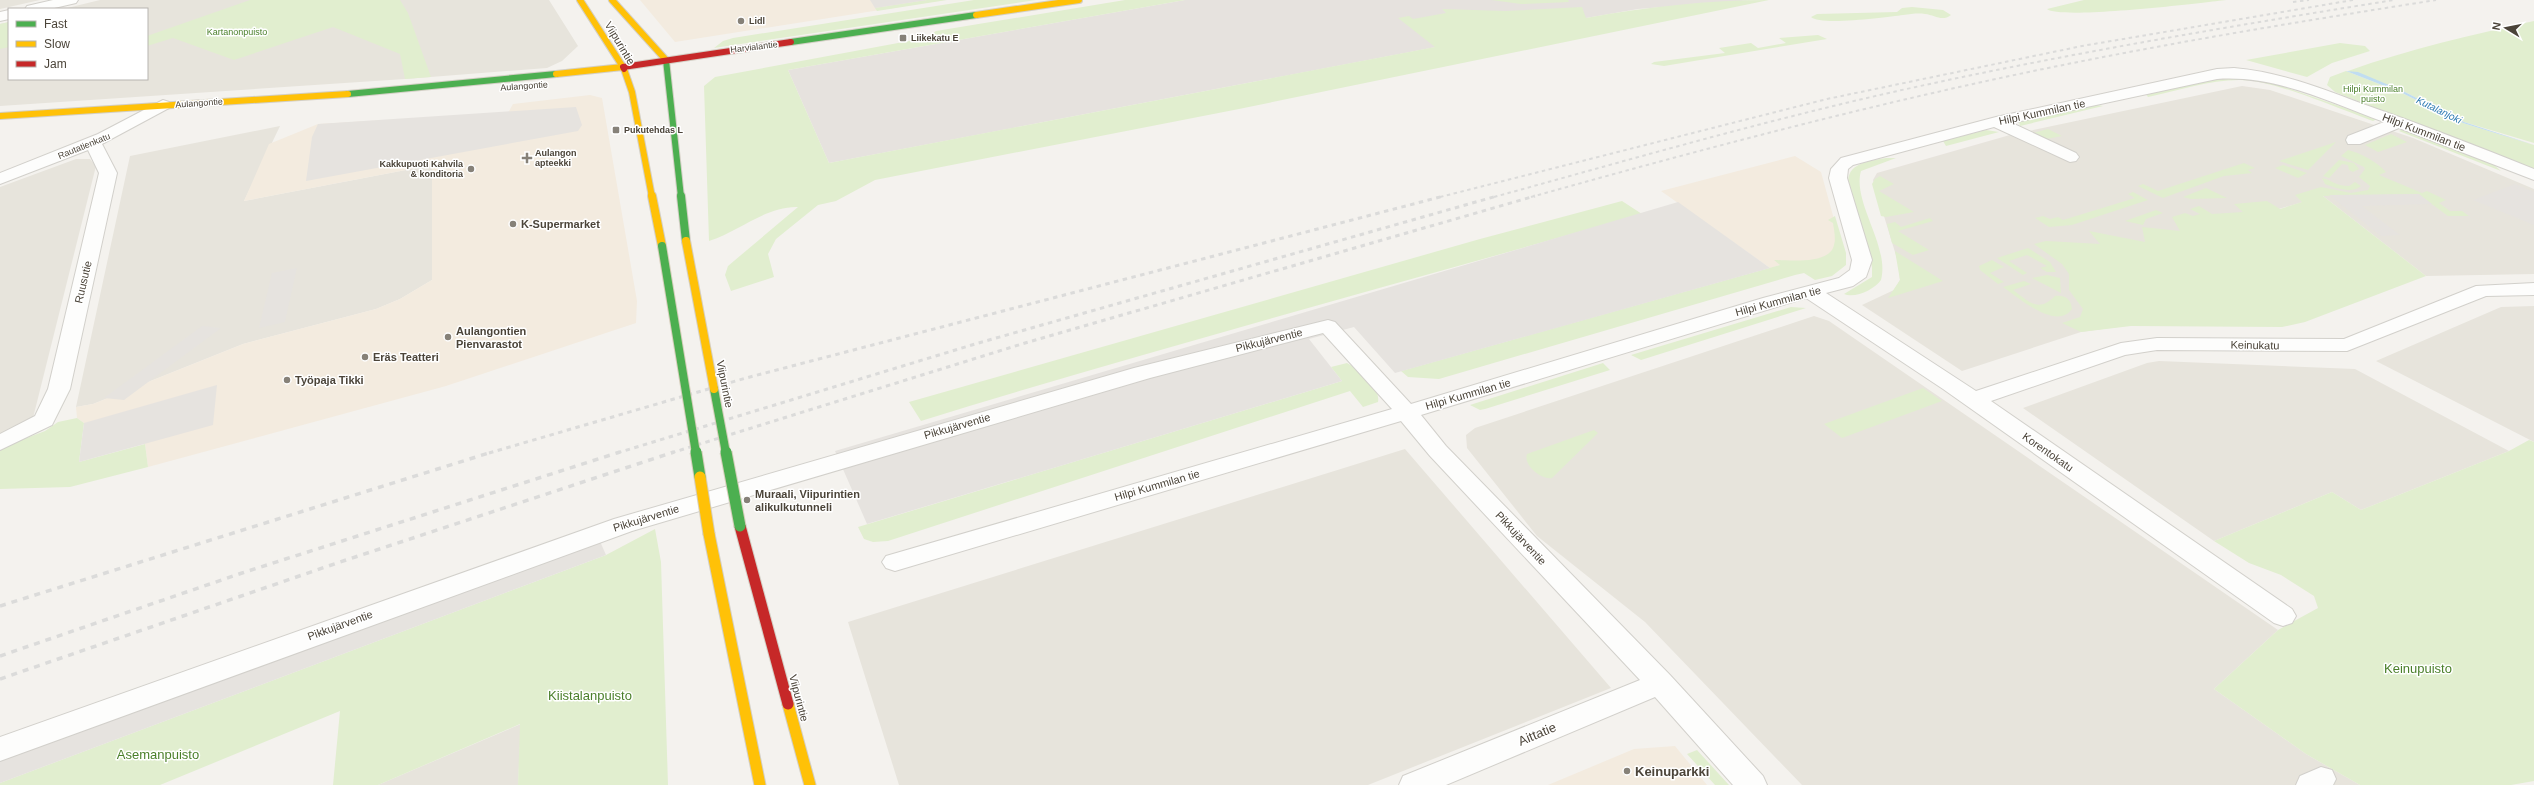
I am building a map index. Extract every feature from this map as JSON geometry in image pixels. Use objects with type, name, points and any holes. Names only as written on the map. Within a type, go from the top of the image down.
[{"type":"main road","name":"Viipurintie","points":[[580,0],[623,66],[622,78],[632,92],[662,246],[709,534],[760,785]]},
{"type":"main road","name":"Viipurintie","points":[[612,0],[666,60],[672,72],[686,241],[740,526],[810,785]]},
{"type":"main road","name":"Harvialantie","points":[[623,66],[1079,0]]},
{"type":"main road","name":"Harvialantie","points":[[722,62],[886,29]]},
{"type":"main road","name":"Aulangontie","points":[[398,91],[623,66]]},
{"type":"main road","points":[[654,74],[672,72]]},
{"type":"main road","points":[[622,78],[640,76]]},
{"type":"main road","name":"Aulangontie","points":[[0,116],[398,91],[491,88],[571,82]]},
{"type":"street","points":[[36,8],[71,0]]},
{"type":"street","name":"Hilpi Kummilan tie","points":[[895,562],[1406,412],[1770,302],[1852,280],[1859,273],[1862,266],[1861,255],[1838,178],[1839,168],[1844,162],[1996,122],[2231,73],[2262,76],[2284,82],[2399,122],[2534,175]]},
{"type":"street","name":"Rautatienkatu","points":[[0,179],[94,143],[118,132],[163,105]]},
{"type":"street","points":[[1996,122],[2070,157]]},
{"type":"street","points":[[2354,140],[2399,122]]},
{"type":"street","name":"Ruusutie","points":[[0,443],[44,420],[59,389],[108,173],[94,143]]},
{"type":"street","name":"Keinukatu","points":[[1973,400],[2121,348],[2157,344],[2346,345],[2483,290],[2534,289]]},
{"type":"street","name":"Korentokatu","points":[[1810,292],[1973,400],[2283,616]]},
{"type":"street","name":"Pikkujärventie","points":[[0,749],[623,525],[1142,373],[1328,326],[1444,456],[1660,683],[1752,785]]},
{"type":"street","name":"Aittatie","points":[[1414,785],[1660,683]]},
{"type":"shaded area","points":[[0,0],[40,0],[0,9]]},
{"type":"shaded area","points":[[100,0],[549,0],[578,46],[562,61],[547,68],[0,106],[0,24],[8,22],[8,80],[148,80],[148,8],[67,8]]},
{"type":"shaded area","points":[[640,0],[944,0],[675,42]]},
{"type":"shaded area","points":[[870,0],[927,0],[875,8]]},
{"type":"shaded area","points":[[1185,0],[1752,0],[1638,9],[1540,26],[1426,39],[1436,47],[829,163],[788,70]]},
{"type":"shaded area","points":[[2242,86],[2270,90],[2413,138],[2534,189],[2534,274],[2426,276],[2323,196],[2181,238],[2118,327],[2081,332],[1962,371],[1862,305],[1894,290],[1900,280],[1898,262],[1873,180],[1877,173],[2010,135]]},
{"type":"shaded area","points":[[590,95],[602,98],[637,301],[636,323],[446,386],[148,467],[145,444],[84,423],[77,418],[76,407],[93,404],[243,344],[376,309],[400,299],[432,280],[432,165],[244,201],[269,144],[318,124],[508,113],[513,104]]},
{"type":"shaded area","points":[[576,107],[582,125],[578,131],[306,181],[312,137],[318,124]]},
{"type":"shaded area","points":[[280,126],[244,201],[432,165],[432,280],[400,299],[376,309],[243,344],[93,404],[76,407],[130,156]]},
{"type":"shaded area","points":[[1795,156],[1821,172],[1843,252],[1833,265],[1780,265],[1770,268],[1661,191]]},
{"type":"shaded area","points":[[76,159],[90,159],[96,166],[33,418],[0,438],[0,187]]},
{"type":"shaded area","points":[[2515,184],[2534,192],[2534,225],[2473,200]]},
{"type":"shaded area","points":[[2419,194],[2432,204],[2362,206],[2400,235],[2381,236],[2329,195]]},
{"type":"shaded area","points":[[1678,202],[1770,268],[1395,373],[1354,327],[1309,339],[1342,381],[867,524],[835,451]]},
{"type":"shaded area","points":[[297,268],[285,322],[259,328],[272,273]]},
{"type":"shaded area","points":[[2534,306],[2534,442],[2376,361],[2501,307]]},
{"type":"shaded area","points":[[1814,316],[1829,321],[2278,630],[2214,689],[2306,754],[2360,785],[1802,785],[1645,622],[1537,536],[1467,448],[1466,435],[1475,428]]},
{"type":"shaded area","points":[[202,326],[221,328],[124,400],[104,398]]},
{"type":"shaded area","points":[[2159,361],[2355,369],[2509,451],[2361,510],[2332,492],[2214,541],[2023,408],[2147,363]]},
{"type":"shaded area","points":[[217,385],[213,425],[79,462],[84,423]]},
{"type":"shaded area","points":[[1405,449],[1611,688],[1368,785],[899,785],[848,622]]},
{"type":"shaded area","points":[[599,539],[606,555],[0,783],[0,761]]},
{"type":"shaded area","points":[[521,724],[518,785],[378,785]]},
{"type":"shaded area","points":[[1675,746],[1707,785],[1548,785],[1634,749]]},
{"type":"green space","name":"Kartanonpuisto","points":[[250,0],[400,0],[408,13],[431,77],[405,79],[400,54],[333,27],[234,60],[173,38],[148,46],[148,36]]},
{"type":"green space","points":[[927,0],[947,0],[877,11],[875,8]]},
{"type":"green space","points":[[974,0],[1036,0],[714,48],[723,41],[733,38]]},
{"type":"green space","points":[[1125,0],[1185,0],[788,70],[829,163],[1435,47],[1398,18],[1409,16],[1413,19],[1446,13],[1442,9],[1505,11],[1582,7],[1586,18],[1677,5],[1723,1],[1769,0],[1239,109],[875,180],[836,201],[818,205],[776,239],[768,254],[774,277],[731,291],[725,275],[728,266],[798,207],[775,210],[709,241],[704,86],[715,77],[925,38],[936,31]]},
{"type":"green space","points":[[1491,0],[1568,0],[1569,2],[1521,4]]},
{"type":"green space","points":[[2084,0],[2226,0],[2103,12],[2057,12],[2047,9]]},
{"type":"green space","points":[[1912,7],[1943,10],[1951,15],[1941,18],[1925,14],[1914,14],[1840,21],[1817,20],[1811,17],[1817,14],[1897,12],[1902,8]]},
{"type":"green space","points":[[2534,21],[2534,143],[2464,122],[2403,91],[2348,71],[2417,49]]},
{"type":"green space","points":[[8,22],[8,47],[0,49],[0,24]]},
{"type":"green space","points":[[1818,35],[1827,39],[1664,66],[1651,64],[1654,62],[1725,53],[1719,48],[1751,43],[1758,48],[1786,43],[1779,38]]},
{"type":"green space","points":[[2340,43],[2365,46],[2370,51],[2332,63],[2307,77],[2246,60]]},
{"type":"green space","name":"Hilpi Kummilan puisto","points":[[2346,71],[2400,92],[2463,123],[2534,145],[2534,171],[2335,92],[2327,85],[2330,77]]},
{"type":"green space","points":[[2225,76],[2267,81],[2377,119],[2373,121],[2287,89],[2253,81],[2228,80],[2193,86],[2148,97],[2145,93]]},
{"type":"green space","points":[[2091,104],[2103,106],[2020,126],[2019,122]]},
{"type":"green space","points":[[2048,129],[2062,136],[2046,139],[2033,133]]},
{"type":"green space","points":[[2403,129],[2494,165],[2501,171],[2399,131]]},
{"type":"green space","points":[[1986,130],[1999,132],[1946,146],[1943,141]]},
{"type":"green space","points":[[2391,134],[2407,142],[2378,152],[2365,145]]},
{"type":"green space","points":[[2336,142],[2308,170],[2279,161]]},
{"type":"green space","points":[[2348,150],[2368,158],[2386,172],[2379,175],[2422,193],[2427,191],[2446,200],[2439,203],[2450,211],[2462,211],[2469,216],[2448,216],[2418,194],[2323,196],[2426,276],[2305,322],[2282,327],[2131,326],[2081,332],[2062,323],[2080,317],[2083,309],[2069,290],[2069,274],[2062,264],[2034,244],[2046,241],[2100,244],[2089,231],[2145,242],[2142,227],[2180,231],[2172,217],[2185,213],[2193,216],[2200,214],[2190,209],[2199,206],[2212,214],[2243,212],[2234,204],[2267,201],[2280,209],[2302,202],[2295,195],[2321,187],[2351,193],[2368,190],[2370,186],[2359,177],[2365,169],[2364,167],[2341,156]]},
{"type":"green space","points":[[1886,158],[1896,158],[1861,171],[1860,183],[1866,210],[1880,253],[1882,267],[1881,280],[1870,290],[1854,295],[1844,294],[1872,277],[1872,267],[1848,181],[1849,175],[1857,166]]},
{"type":"green space","points":[[2339,160],[2354,163],[2359,169],[2353,172],[2349,170],[2348,165],[2342,164],[2329,178],[2323,176]]},
{"type":"green space","points":[[2244,163],[2255,168],[2248,170],[2252,173],[2224,176],[2163,198],[2138,186],[2143,184],[2158,191]]},
{"type":"green space","points":[[2283,165],[2307,173],[2298,178],[2275,168]]},
{"type":"green space","points":[[1880,176],[1894,184],[1879,191],[1914,212],[1886,217],[1881,216],[1872,184],[1875,179]]},
{"type":"green space","points":[[2322,178],[2340,185],[2349,186],[2355,182],[2361,186],[2353,190],[2339,188],[2325,184]]},
{"type":"green space","points":[[2206,188],[2227,198],[2191,199],[2183,197]]},
{"type":"green space","points":[[2133,192],[2148,200],[2072,225],[2049,227],[2035,218],[2043,216],[2050,219],[2058,217],[2063,220],[2135,198],[2128,194]]},
{"type":"green space","points":[[1622,201],[1642,214],[1191,341],[921,421],[909,402],[1480,239]]},
{"type":"green space","points":[[2156,210],[2163,213],[2146,219],[2143,225],[2125,221]]},
{"type":"green space","points":[[1835,216],[1846,253],[1846,265],[1832,276],[1815,280],[1804,273],[1795,275],[1439,379],[1408,377],[1401,371],[1780,265],[1774,260],[1799,261],[1817,259],[1825,256],[1831,251],[1835,243],[1833,223],[1828,220]]},
{"type":"green space","points":[[1930,218],[1933,221],[1898,231],[1929,250],[1913,255],[1892,243],[1887,224],[1895,222],[1901,227]]},
{"type":"green space","points":[[2028,248],[2050,262],[2056,272],[2047,272],[2040,268],[2047,266],[2027,255],[2009,261],[2027,273],[2023,275],[1997,258]]},
{"type":"green space","points":[[1895,251],[1943,281],[1888,298],[1900,280]]},
{"type":"green space","points":[[1992,260],[2004,267],[1990,273],[2004,282],[1998,284],[1980,270],[1979,266]]},
{"type":"green space","points":[[2047,275],[2060,278],[2061,293],[2032,278]]},
{"type":"green space","points":[[2024,281],[2031,284],[2013,290],[2029,302],[2039,305],[2044,304],[2055,296],[2061,296],[2069,300],[2072,309],[2065,315],[2047,315],[2028,305],[2003,287]]},
{"type":"green space","points":[[1791,307],[1806,308],[1641,360],[1631,355]]},
{"type":"green space","points":[[1347,363],[1368,379],[1376,390],[1378,402],[1363,407],[1350,391],[888,541],[873,542],[864,539],[858,527],[1342,381],[1331,367]]},
{"type":"green space","points":[[1603,363],[1610,370],[1485,409],[1480,410],[1470,405]]},
{"type":"green space","points":[[1923,388],[1942,401],[1842,438],[1824,424]]},
{"type":"green space","points":[[77,418],[84,423],[79,462],[145,444],[148,467],[70,487],[0,489],[0,448],[45,431],[58,422]]},
{"type":"green space","points":[[1594,430],[1598,433],[1552,478],[1543,477],[1530,467],[1526,458],[1527,454]]},
{"type":"green space","name":"Keinupuisto","points":[[2529,440],[2534,442],[2534,781],[2511,785],[2360,785],[2306,754],[2214,689],[2278,630],[2318,608],[2314,596],[2281,575],[2249,563],[2214,541],[2332,492],[2361,510],[2509,451]]},
{"type":"green space","points":[[655,529],[661,562],[668,785],[518,785],[520,724],[378,785],[333,785],[340,711],[160,785],[0,785],[0,783],[606,555]]},
{"type":"green space","points":[[1697,750],[1729,785],[1715,785],[1687,754]]},
{"type":"water","name":"Kutalanjoki","points":[[2346,71],[2358,72],[2403,91],[2464,122],[2534,145],[2463,123],[2400,92]]},
{"type":"railway","points":[[2293,2],[2309,0]]},
{"type":"railway","points":[[1440,197],[1827,99],[2082,46],[2353,0]]},
{"type":"railway","points":[[1494,197],[1753,126],[1911,88],[2031,63],[2394,0]]},
{"type":"railway","points":[[1531,197],[1756,136],[1982,82],[2208,38],[2436,0]]},
{"type":"railway","points":[[489,453],[746,378],[1444,196]]},
{"type":"railway","points":[[617,453],[975,344],[1497,196]]},
{"type":"railway","points":[[671,453],[1025,343],[1535,196]]},
{"type":"railway","points":[[0,606],[492,452]]},
{"type":"railway","points":[[0,656],[242,573],[620,452]]},
{"type":"railway","points":[[0,679],[340,562],[674,452]]},
{"type":"traffic: fast","points":[[791,42],[976,15]]},
{"type":"traffic: fast","points":[[666,60],[686,241]]},
{"type":"traffic: fast","points":[[348,94],[556,74]]},
{"type":"traffic: fast","points":[[662,246],[700,477]]},
{"type":"traffic: fast","points":[[714,389],[740,526]]},
{"type":"traffic: slow","points":[[556,74],[623,67],[580,0]]},
{"type":"traffic: slow","points":[[612,0],[666,60]]},
{"type":"traffic: slow","points":[[976,15],[1079,0]]},
{"type":"traffic: slow","points":[[624,69],[632,92],[662,246]]},
{"type":"traffic: slow","points":[[0,116],[348,94]]},
{"type":"traffic: slow","points":[[686,241],[714,389]]},
{"type":"traffic: slow","points":[[700,477],[709,534]]},
{"type":"traffic: slow","points":[[709,534],[760,785]]},
{"type":"traffic: slow","points":[[788,704],[810,785]]},
{"type":"traffic: jam","points":[[624,69],[623,67],[791,42]]},
{"type":"traffic: jam","points":[[740,526],[788,704]]},
{"type":"place","name":"Lidl","points":[[741,21]]},
{"type":"place","name":"Liikekatu E","points":[[903,38]]},
{"type":"place","name":"Pukutehdas L","points":[[616,130]]},
{"type":"place","name":"Aulangon apteekki","points":[[527,158]]},
{"type":"place","name":"Kakkupuoti Kahvila & konditoria","points":[[471,169]]},
{"type":"place","name":"K-Supermarket","points":[[513,224]]},
{"type":"place","name":"Aulangontien Pienvarastot","points":[[448,337]]},
{"type":"place","name":"Eräs Teatteri","points":[[365,357]]},
{"type":"place","name":"Työpaja Tikki","points":[[287,380]]},
{"type":"place","name":"Muraali, Viipurintien alikulkutunneli","points":[[747,500]]},
{"type":"place","name":"Keinuparkki","points":[[1627,771]]},
{"type":"park label","name":"Kiistalanpuisto","points":[[590,695]]},
{"type":"park label","name":"Asemanpuisto","points":[[158,754]]}]
